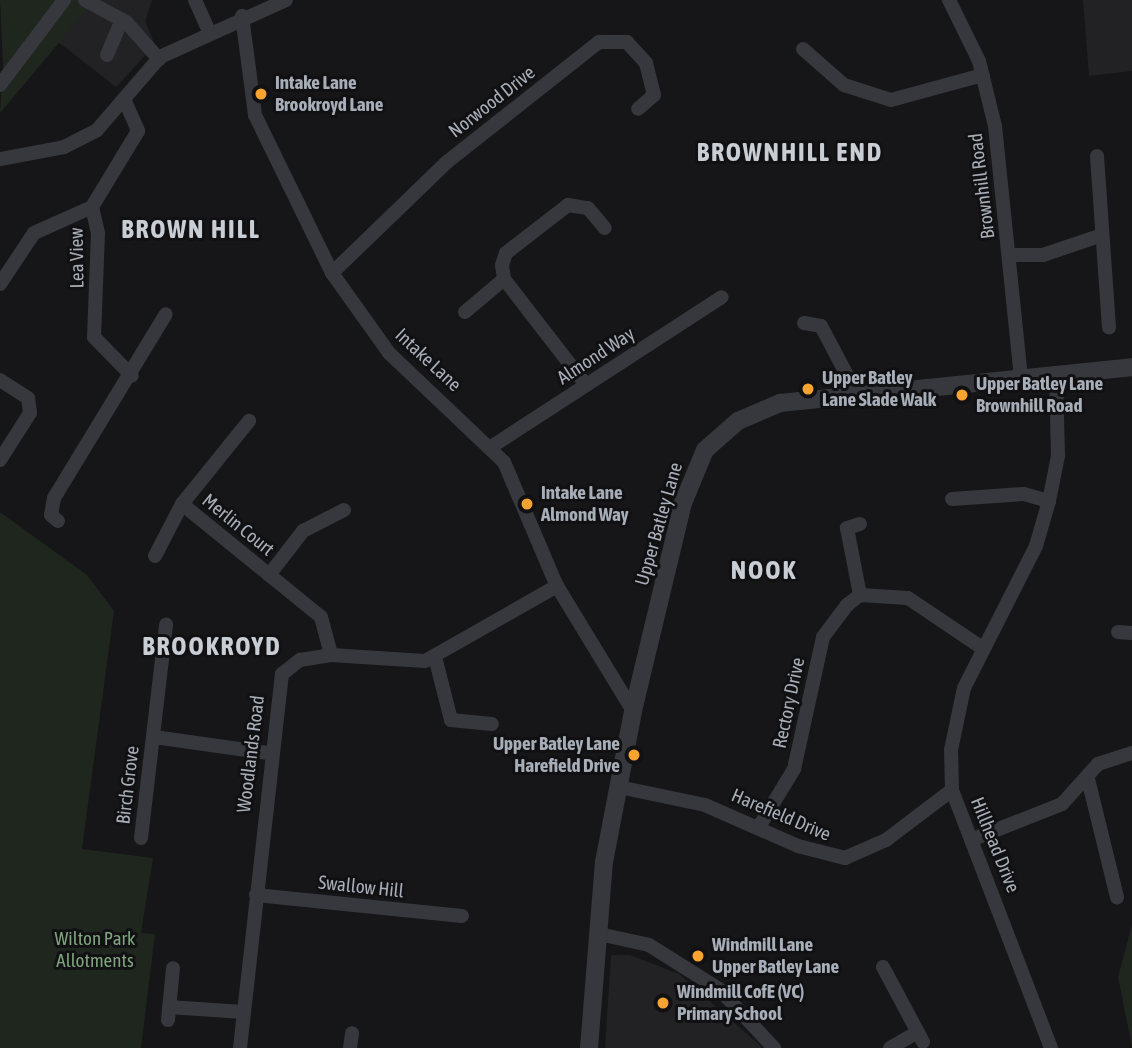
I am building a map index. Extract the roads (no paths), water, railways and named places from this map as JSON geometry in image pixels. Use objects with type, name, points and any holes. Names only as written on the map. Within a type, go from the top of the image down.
[{"type":"street","points":[[0,85],[64,0]]},
{"type":"street","points":[[85,0],[122,20],[159,59]]},
{"type":"street","points":[[195,0],[209,32]]},
{"type":"street","points":[[0,159],[64,147],[97,130],[159,59],[242,16],[286,0]]},
{"type":"street","name":"Brownhill Road","points":[[949,0],[983,75],[995,126],[1021,377]]},
{"type":"street","name":"Intake Lane","points":[[242,16],[255,115],[332,273],[389,353],[491,447],[527,504],[557,586],[633,711]]},
{"type":"street","points":[[107,55],[122,20]]},
{"type":"street","name":"Norwood Drive","points":[[332,273],[446,162],[599,42],[627,42],[646,63],[654,95],[638,109]]},
{"type":"street","points":[[803,48],[844,85],[891,100],[983,75]]},
{"type":"street","name":"Lea View","points":[[124,99],[138,131],[92,207],[98,233],[94,337],[132,376]]},
{"type":"street","points":[[1097,156],[1109,328]]},
{"type":"street","points":[[586,386],[504,279],[506,253],[568,205],[588,208],[605,228]]},
{"type":"street","points":[[0,285],[34,233],[92,207]]},
{"type":"street","points":[[1009,255],[1043,255],[1102,235]]},
{"type":"street","points":[[465,312],[504,279]]},
{"type":"street","name":"Almond Way","points":[[491,447],[722,297]]},
{"type":"street","points":[[58,521],[51,515],[54,498],[132,376],[166,314]]},
{"type":"street","points":[[804,323],[821,326],[856,392]]},
{"type":"street","name":"Upper Batley Lane","points":[[589,1048],[599,934],[619,788],[633,711],[682,503],[705,450],[738,421],[780,403],[856,392],[1132,367]]},
{"type":"street","name":"Hillhead Drive","points":[[1051,1048],[952,790],[951,750],[981,647],[1037,546],[1058,456],[1056,373]]},
{"type":"street","points":[[0,380],[28,398],[30,413],[0,460]]},
{"type":"street","name":"Merlin Court","points":[[155,556],[182,504],[248,421]]},
{"type":"street","points":[[952,499],[1024,494],[1049,501]]},
{"type":"street","name":"Merlin Court","points":[[182,504],[321,617],[331,656]]},
{"type":"street","name":"Merlin Court","points":[[269,575],[303,531],[344,510]]},
{"type":"street","points":[[860,524],[847,528],[860,595],[908,598],[981,647]]},
{"type":"street","name":"Woodlands Road","points":[[240,1048],[268,753],[282,674],[300,660],[331,656],[379,662],[435,657],[557,586]]},
{"type":"street","name":"Rectory Drive","points":[[760,825],[794,769],[823,637],[860,595]]},
{"type":"street","name":"Birch Grove","points":[[141,838],[166,624]]},
{"type":"street","points":[[435,657],[451,720],[492,724]]},
{"type":"street","name":"Birch Grove","points":[[154,737],[268,753]]},
{"type":"street","points":[[971,840],[1062,804],[1113,755],[1132,753]]},
{"type":"street","points":[[1088,779],[1117,897]]},
{"type":"street","name":"Harefield Drive","points":[[619,788],[705,805],[760,825],[799,846],[845,858],[886,840],[952,790]]},
{"type":"street","name":"Swallow Hill","points":[[256,895],[462,916]]},
{"type":"street","points":[[599,934],[649,945],[719,989],[774,1048]]},
{"type":"street","points":[[883,967],[921,1037],[890,1048]]},
{"type":"street","points":[[173,968],[169,1013],[243,1013]]},
{"type":"street","points":[[350,1048],[352,1033]]},
{"type":"place","name":"Intake Lane Brookroyd Lane","points":[[261,94]]},
{"type":"place","name":"Upper Batley Lane Slade Walk","points":[[808,389]]},
{"type":"place","name":"Upper Batley Lane Brownhill Road","points":[[962,395]]},
{"type":"place","name":"Intake Lane Almond Way","points":[[527,504]]},
{"type":"place","name":"Upper Batley Lane Harefield Drive","points":[[634,755]]},
{"type":"place","name":"Windmill Lane Upper Batley Lane","points":[[698,956]]},
{"type":"place","name":"Windmill CofE (VC) Primary School","points":[[663,1003]]},
{"type":"district","name":"BROWNHILL END","points":[[790,153]]},
{"type":"district","name":"BROWN HILL","points":[[191,230]]},
{"type":"district","name":"NOOK","points":[[764,571]]},
{"type":"district","name":"BROOKROYD","points":[[212,647]]},
{"type":"park label","name":"Wilton Park Allotments","points":[[95,950]]}]
